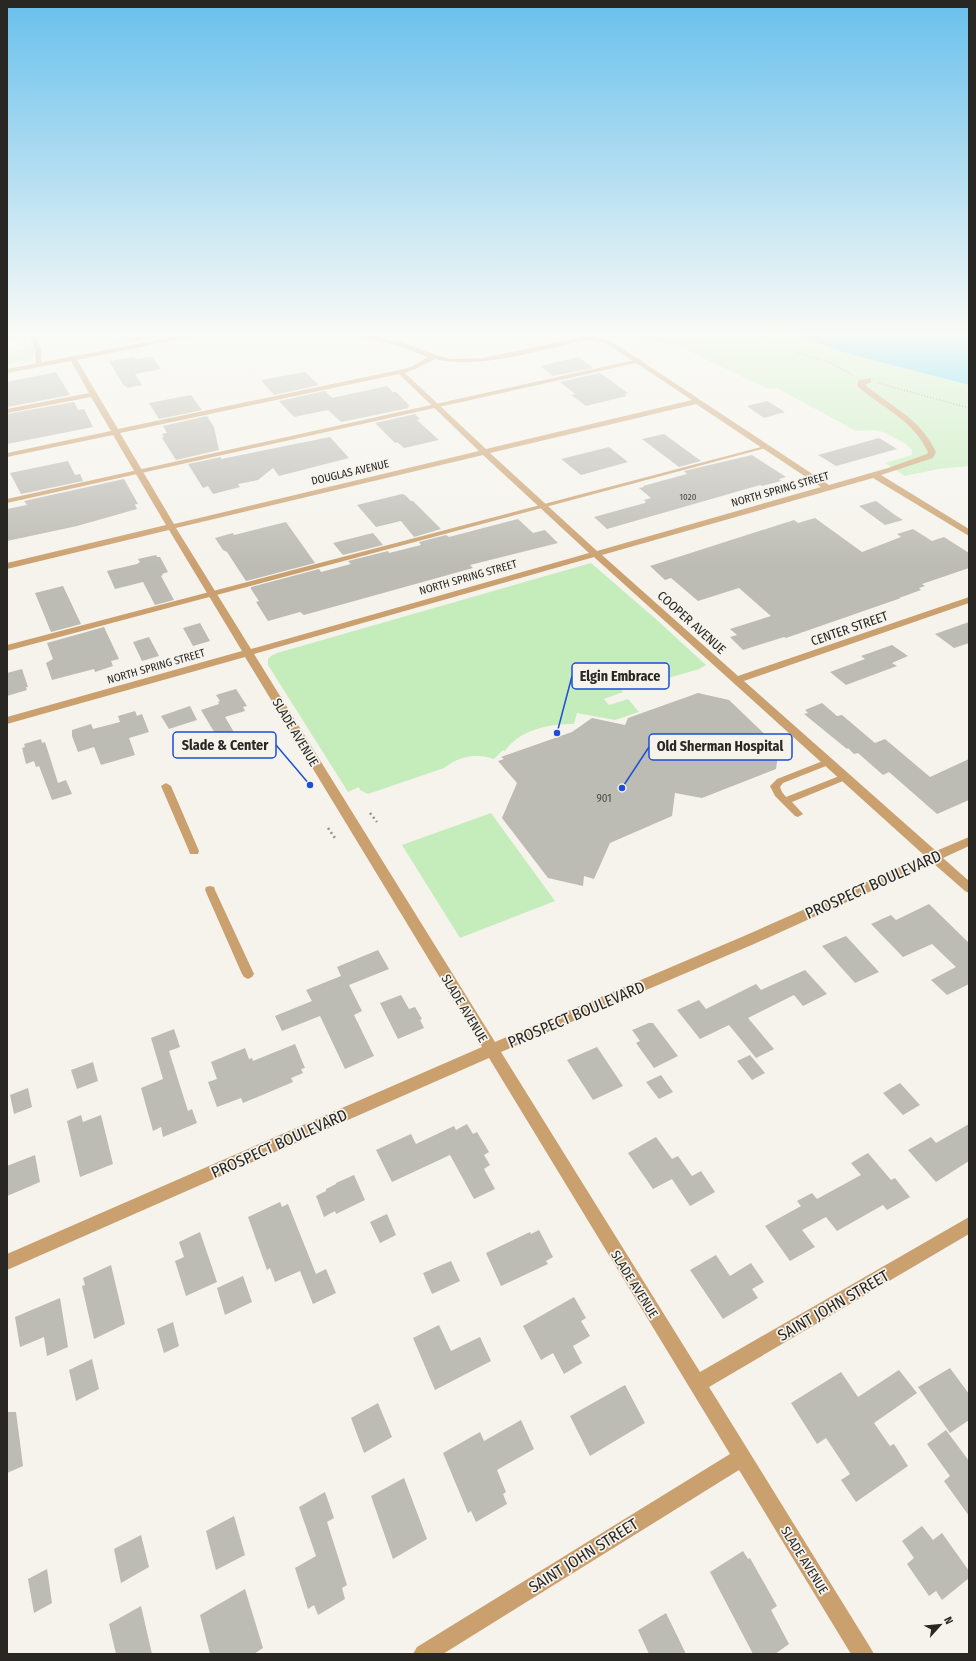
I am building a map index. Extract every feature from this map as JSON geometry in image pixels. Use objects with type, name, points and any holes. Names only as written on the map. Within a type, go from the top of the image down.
[{"type":"street","name":"SLADE AVENUE","points":[[103,410],[171,527],[863,1654]]},
{"type":"street","points":[[7,455],[222,410]]},
{"type":"street","name":"COOPER AVENUE","points":[[440,410],[542,506],[969,888]]},
{"type":"street","name":"DOUGLAS AVENUE","points":[[7,566],[662,410]]},
{"type":"street","points":[[711,410],[828,488]]},
{"type":"street","name":"NORTH SPRING STREET","points":[[7,721],[875,475],[930,456],[932,452],[929,444],[918,429],[893,410]]},
{"type":"street","points":[[875,475],[969,533]]},
{"type":"street","name":"CENTER STREET","points":[[737,680],[969,600]]},
{"type":"street","name":"PROSPECT BOULEVARD","points":[[7,1262],[491,1050],[749,940],[969,841]]},
{"type":"street","name":"SAINT JOHN STREET","points":[[697,1384],[969,1225]]},
{"type":"street","name":"SAINT JOHN STREET","points":[[424,1654],[742,1457]]},
{"type":"lane","points":[[7,501],[420,410]]},
{"type":"lane","points":[[7,648],[767,447]]},
{"type":"lane","points":[[798,814],[778,794],[775,786],[780,781],[828,762]]},
{"type":"lane","points":[[785,801],[844,777]]},
{"type":"lane","points":[[166,786],[194,851]]},
{"type":"lane","points":[[210,890],[248,974]]},
{"type":"path","points":[[370,813],[376,822]]},
{"type":"path","points":[[328,828],[335,838]]},
{"type":"green space","points":[[817,410],[969,410],[969,466],[938,469],[905,476],[885,463],[912,455],[912,450],[906,444],[884,432],[872,430],[856,431]]},
{"type":"green space","points":[[591,563],[706,665],[699,669],[645,685],[633,683],[622,676],[612,679],[623,692],[604,699],[609,705],[628,699],[639,712],[615,720],[577,713],[574,724],[555,725],[536,729],[519,738],[494,759],[481,756],[462,758],[444,768],[368,794],[360,790],[359,787],[348,792],[268,665],[268,659],[277,653]]},
{"type":"green space","points":[[491,813],[555,901],[460,938],[402,845]]},
{"type":"building","points":[[32,410],[84,410],[93,427],[7,444],[7,414]]},
{"type":"building","points":[[153,410],[202,410],[159,419]]},
{"type":"building","points":[[287,410],[402,410],[341,422],[328,410],[294,417]]},
{"type":"building","points":[[752,410],[781,410],[785,412],[764,418]]},
{"type":"building","points":[[415,414],[420,419],[417,420],[439,440],[404,448],[397,442],[395,443],[375,423]]},
{"type":"building","points":[[207,416],[214,427],[219,450],[176,460],[162,438],[164,437],[162,434],[167,433],[163,426]]},
{"type":"building","points":[[664,434],[701,461],[679,467],[642,439]]},
{"type":"building","points":[[330,437],[349,458],[279,476],[273,468],[258,480],[238,484],[240,487],[213,494],[208,486],[203,488],[188,464],[221,457],[221,459]]},
{"type":"building","points":[[879,438],[897,449],[836,466],[818,455]]},
{"type":"building","points":[[609,447],[628,462],[581,475],[561,459]]},
{"type":"building","points":[[752,455],[786,477],[779,479],[781,481],[762,486],[760,485],[607,529],[594,517],[645,503],[646,502],[644,500],[651,498],[639,488],[644,487],[643,486],[687,474],[684,471]]},
{"type":"building","points":[[68,461],[75,475],[80,474],[83,481],[21,494],[10,473]]},
{"type":"building","points":[[124,479],[138,504],[135,504],[137,509],[77,526],[7,541],[7,509],[27,505],[24,501]]},
{"type":"building","points":[[402,494],[413,501],[441,529],[414,537],[401,521],[376,527],[357,505]]},
{"type":"building","points":[[876,501],[903,520],[885,525],[859,506]]},
{"type":"building","points":[[815,518],[862,552],[901,537],[897,534],[913,529],[932,541],[944,537],[969,553],[969,568],[922,584],[925,586],[919,588],[921,590],[899,598],[901,598],[786,638],[784,637],[743,650],[730,637],[737,635],[730,629],[771,616],[739,588],[698,601],[671,578],[665,580],[650,566],[794,520],[798,523]]},
{"type":"building","points":[[518,519],[533,533],[545,530],[558,543],[470,565],[473,568],[304,615],[300,612],[268,621],[256,602],[259,601],[251,589],[251,587],[319,569],[321,572],[351,564],[348,561],[388,551],[389,553],[421,545],[419,542],[446,535],[449,537]]},
{"type":"building","points":[[286,522],[315,563],[246,581],[227,552],[223,550],[215,538],[233,533],[234,535]]},
{"type":"building","points":[[373,533],[383,545],[343,555],[333,543]]},
{"type":"building","points":[[156,555],[157,557],[160,557],[168,572],[162,574],[163,575],[161,576],[174,600],[155,605],[143,582],[115,589],[107,571],[137,564],[140,562],[138,559]]},
{"type":"building","points":[[63,586],[81,624],[51,632],[35,593]]},
{"type":"building","points":[[969,622],[969,643],[954,648],[935,634]]},
{"type":"building","points":[[200,623],[210,641],[193,646],[183,628]]},
{"type":"building","points":[[104,627],[119,659],[111,661],[113,666],[95,672],[94,669],[52,680],[46,663],[53,659],[47,643]]},
{"type":"building","points":[[149,637],[159,656],[142,661],[133,642]]},
{"type":"building","points":[[892,645],[908,656],[892,663],[897,666],[846,685],[830,672],[865,659],[861,656]]},
{"type":"building","points":[[22,669],[28,687],[26,687],[27,690],[7,696],[7,673]]},
{"type":"building","points":[[236,689],[247,706],[243,707],[245,711],[225,717],[241,744],[225,750],[201,710],[219,704],[218,702],[220,701],[216,695]]},
{"type":"building","points":[[698,693],[729,700],[779,748],[776,769],[702,798],[675,793],[672,816],[610,843],[594,879],[584,876],[583,886],[548,878],[502,818],[517,783],[498,761],[504,759],[501,757],[572,732],[592,718],[625,725],[628,718]]},
{"type":"building","points":[[822,703],[837,716],[842,715],[875,743],[885,739],[930,777],[969,759],[969,800],[937,814],[889,772],[883,775],[858,753],[854,754],[848,748],[847,749],[804,714],[808,713],[805,710]]},
{"type":"building","points":[[190,706],[197,720],[169,729],[161,716]]},
{"type":"building","points":[[135,711],[137,716],[142,714],[149,732],[129,738],[135,755],[101,765],[94,747],[78,752],[72,736],[72,730],[91,724],[93,729],[120,722],[118,716]]},
{"type":"building","points":[[41,739],[42,743],[45,742],[58,783],[66,780],[72,794],[52,800],[39,766],[36,767],[34,761],[26,764],[22,748],[25,747],[24,744]]},
{"type":"building","points":[[929,904],[969,943],[969,984],[947,995],[931,980],[956,967],[932,944],[903,957],[871,924],[891,915],[896,920]]},
{"type":"building","points":[[846,936],[879,972],[855,983],[822,946]]},
{"type":"building","points":[[378,950],[389,969],[349,985],[362,1011],[354,1015],[374,1056],[345,1069],[320,1016],[282,1031],[275,1016],[312,1001],[306,990],[341,976],[337,967]]},
{"type":"building","points":[[805,970],[827,994],[803,1006],[794,995],[748,1018],[774,1049],[756,1058],[729,1025],[700,1039],[677,1010],[699,1000],[706,1009],[756,984],[761,990]]},
{"type":"building","points":[[401,995],[409,1009],[415,1007],[422,1019],[420,1020],[424,1028],[398,1039],[380,1003]]},
{"type":"building","points":[[649,1023],[653,1023],[678,1056],[654,1068],[636,1043],[640,1041],[632,1030]]},
{"type":"building","points":[[174,1029],[180,1047],[169,1051],[188,1111],[192,1109],[197,1123],[163,1137],[161,1127],[153,1131],[141,1088],[163,1079],[151,1038]]},
{"type":"building","points":[[295,1044],[305,1068],[301,1069],[303,1073],[291,1078],[293,1082],[243,1103],[241,1098],[217,1107],[208,1082],[217,1079],[211,1062],[245,1048],[249,1059],[252,1058],[253,1061]]},
{"type":"building","points":[[597,1047],[623,1086],[593,1100],[567,1060]]},
{"type":"building","points":[[750,1055],[765,1073],[752,1080],[737,1061]]},
{"type":"building","points":[[93,1062],[98,1081],[77,1089],[71,1070]]},
{"type":"building","points":[[661,1075],[673,1092],[659,1099],[646,1082]]},
{"type":"building","points":[[900,1083],[920,1105],[903,1115],[883,1093]]},
{"type":"building","points":[[28,1088],[32,1107],[14,1114],[10,1095]]},
{"type":"building","points":[[81,1115],[83,1122],[101,1115],[113,1164],[80,1177],[67,1121]]},
{"type":"building","points":[[467,1124],[473,1134],[477,1132],[489,1152],[484,1155],[490,1165],[484,1169],[495,1189],[474,1199],[450,1155],[392,1182],[376,1150],[411,1134],[416,1144],[454,1126],[456,1130]]},
{"type":"building","points":[[969,1124],[969,1161],[936,1182],[908,1150],[931,1137],[936,1143]]},
{"type":"building","points":[[656,1137],[672,1159],[678,1156],[692,1176],[701,1171],[715,1192],[690,1206],[672,1179],[653,1189],[628,1153]]},
{"type":"building","points":[[868,1153],[891,1180],[895,1178],[910,1197],[887,1210],[883,1205],[837,1231],[826,1217],[802,1230],[815,1247],[790,1261],[765,1226],[801,1206],[797,1201],[812,1193],[817,1199],[861,1175],[851,1163]]},
{"type":"building","points":[[35,1155],[40,1182],[7,1196],[7,1166]]},
{"type":"building","points":[[354,1175],[365,1200],[336,1214],[335,1211],[324,1217],[316,1196],[326,1191],[326,1189],[336,1183]]},
{"type":"building","points":[[280,1202],[282,1207],[288,1204],[316,1274],[326,1269],[336,1293],[313,1304],[300,1271],[275,1282],[270,1268],[267,1270],[248,1217]]},
{"type":"building","points":[[387,1214],[396,1235],[380,1243],[370,1222]]},
{"type":"building","points":[[539,1230],[553,1257],[546,1261],[548,1264],[501,1286],[486,1253],[530,1232],[531,1234]]},
{"type":"building","points":[[200,1232],[217,1282],[186,1296],[175,1261],[184,1257],[179,1242]]},
{"type":"building","points":[[716,1255],[730,1276],[751,1263],[764,1282],[752,1289],[758,1298],[723,1319],[690,1270]]},
{"type":"building","points":[[451,1261],[460,1281],[432,1294],[423,1273]]},
{"type":"building","points":[[111,1265],[125,1324],[94,1339],[82,1286],[85,1285],[83,1278]]},
{"type":"building","points":[[243,1276],[252,1302],[225,1315],[217,1288]]},
{"type":"building","points":[[574,1297],[586,1318],[581,1321],[590,1336],[573,1346],[582,1363],[564,1374],[553,1353],[541,1360],[523,1326]]},
{"type":"building","points":[[60,1298],[68,1347],[47,1356],[44,1337],[20,1347],[15,1317]]},
{"type":"building","points":[[173,1322],[179,1346],[164,1353],[157,1329]]},
{"type":"building","points":[[439,1325],[451,1351],[480,1337],[491,1361],[435,1390],[413,1338]]},
{"type":"building","points":[[92,1359],[99,1389],[76,1401],[69,1370]]},
{"type":"building","points":[[950,1368],[969,1394],[969,1420],[950,1433],[918,1387]]},
{"type":"building","points":[[899,1370],[917,1393],[874,1423],[890,1446],[894,1444],[908,1466],[856,1502],[841,1480],[850,1474],[826,1438],[817,1444],[791,1403],[841,1372],[858,1397]]},
{"type":"building","points":[[625,1385],[645,1423],[590,1456],[570,1416]]},
{"type":"building","points":[[378,1403],[392,1437],[364,1453],[351,1418]]},
{"type":"building","points":[[7,1412],[16,1412],[23,1466],[7,1473]]},
{"type":"building","points":[[521,1420],[534,1449],[497,1470],[506,1492],[503,1494],[507,1504],[476,1522],[471,1511],[468,1513],[443,1453],[480,1432],[484,1441]]},
{"type":"building","points":[[946,1430],[969,1461],[969,1516],[944,1481],[950,1476],[927,1444]]},
{"type":"building","points":[[404,1478],[427,1539],[393,1559],[371,1496]]},
{"type":"building","points":[[325,1492],[334,1518],[327,1522],[347,1585],[342,1588],[345,1599],[318,1615],[314,1605],[308,1609],[295,1568],[316,1556],[299,1507]]},
{"type":"building","points":[[234,1516],[245,1555],[216,1570],[206,1531]]},
{"type":"building","points":[[922,1526],[933,1540],[942,1533],[969,1571],[969,1578],[942,1600],[936,1591],[929,1596],[907,1564],[914,1558],[902,1541]]},
{"type":"building","points":[[141,1535],[149,1567],[121,1583],[114,1549]]},
{"type":"building","points":[[743,1551],[748,1559],[750,1558],[777,1606],[771,1610],[789,1644],[775,1654],[753,1654],[710,1572]]},
{"type":"building","points":[[47,1569],[52,1603],[34,1613],[28,1579]]},
{"type":"building","points":[[245,1589],[263,1648],[254,1654],[210,1654],[200,1615]]},
{"type":"building","points":[[141,1606],[152,1654],[116,1654],[109,1624]]},
{"type":"building","points":[[666,1613],[686,1654],[649,1654],[638,1630]]},
{"type":"place","name":"Elgin Embrace","points":[[557,733]]},
{"type":"place","name":"Slade & Center","points":[[310,785]]},
{"type":"place","name":"Old Sherman Hospital","points":[[622,788]]}]
